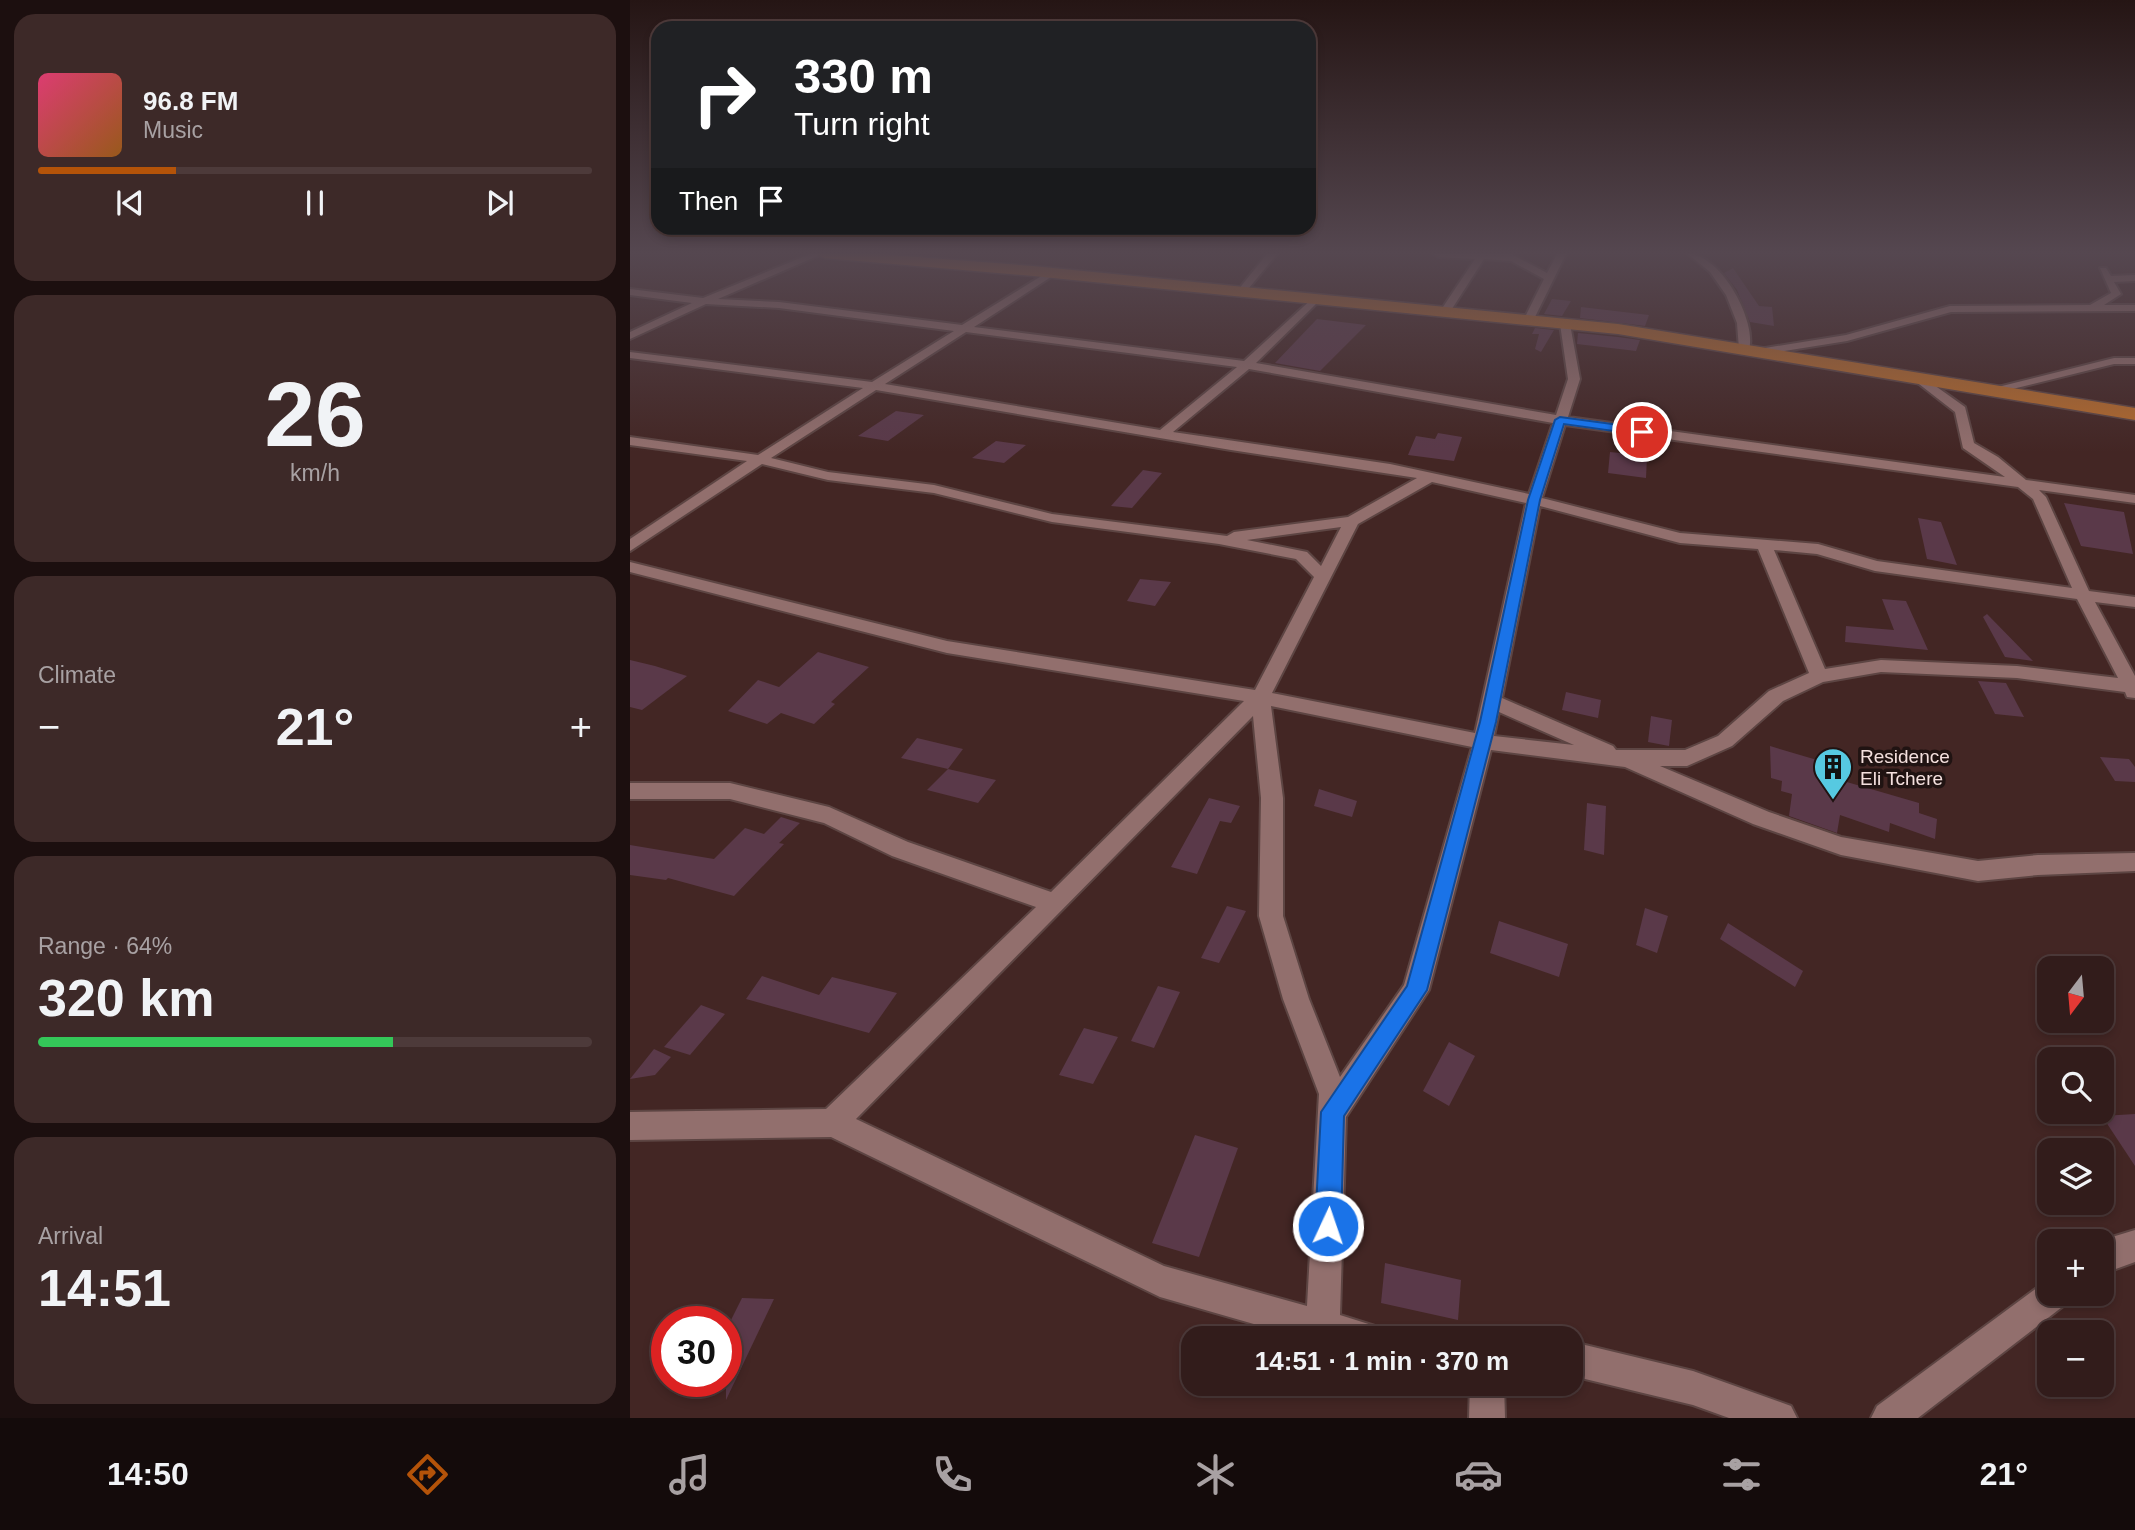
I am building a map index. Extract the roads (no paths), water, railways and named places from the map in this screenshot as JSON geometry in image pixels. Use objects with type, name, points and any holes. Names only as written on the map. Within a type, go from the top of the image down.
[{"type":"highway","points":[[1519,320],[1618,329],[2135,414]]},
{"type":"street","points":[[630,336],[663,320]]},
{"type":"street","points":[[899,320],[1247,365],[1560,420],[2135,499]]},
{"type":"street","points":[[630,546],[976,320]]},
{"type":"street","points":[[1164,433],[1247,365],[1293,320]]},
{"type":"street","points":[[1742,320],[1752,351],[1847,338],[1910,320]]},
{"type":"street","points":[[1333,1112],[1416,990],[1493,702],[1534,500],[1574,379],[1565,324]]},
{"type":"street","points":[[630,355],[875,386],[1231,446],[1390,468],[1534,500],[1680,538],[1818,549],[1875,566],[2135,602]]},
{"type":"street","points":[[1993,390],[2114,361],[2135,361]]},
{"type":"street","points":[[1916,377],[1961,410],[1968,445],[1993,460],[2039,497],[2084,597],[2133,689]]},
{"type":"street","points":[[631,443],[760,459],[828,476],[934,489],[1052,518],[1219,539],[1301,555],[1323,577]]},
{"type":"street","points":[[1219,539],[1352,521],[1430,477]]},
{"type":"street","points":[[832,1123],[1260,697],[1352,521]]},
{"type":"street","points":[[1764,545],[1819,676]]},
{"type":"street","points":[[630,567],[947,647],[1260,697],[1483,742],[1625,759],[1687,758],[1725,741],[1776,696],[1819,676],[1881,666],[2017,672],[2133,689]]},
{"type":"street","points":[[1260,697],[1272,798],[1271,916],[1296,999],[1334,1094],[1323,1325]]},
{"type":"street","points":[[1493,702],[1761,818],[1842,846],[1978,871],[2038,865],[2135,862]]},
{"type":"street","points":[[630,791],[730,791],[829,816],[900,849],[1055,904]]},
{"type":"street","points":[[630,1126],[832,1123],[1030,1216],[1160,1282],[1326,1326]]},
{"type":"street","points":[[2114,1251],[2135,1246]]},
{"type":"street","points":[[1889,1418],[2038,1306]]},
{"type":"street","points":[[1583,1362],[1693,1388],[1779,1418]]},
{"type":"street","points":[[1487,1396],[1487,1418]]},
{"type":"place","name":"Residence Eli Tchere","points":[[1833,801]]}]
